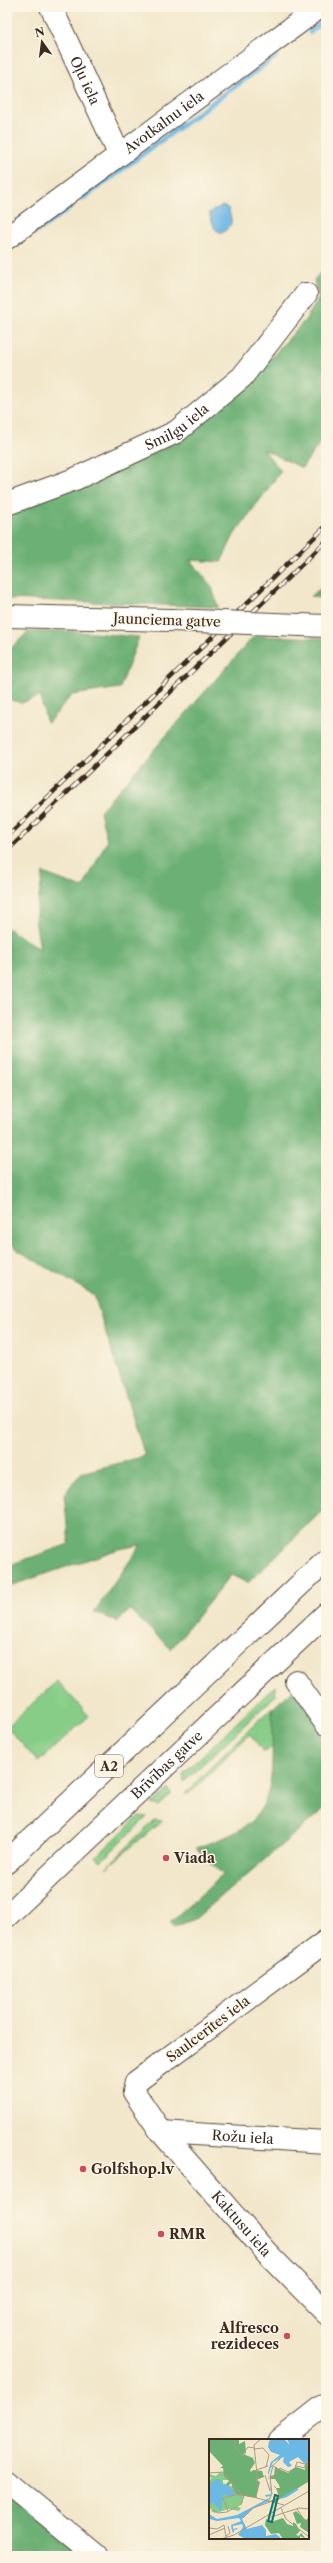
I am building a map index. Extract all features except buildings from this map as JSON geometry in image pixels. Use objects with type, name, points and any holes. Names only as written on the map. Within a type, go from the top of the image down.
[{"type":"main road","name":"Oļu iela","points":[[51,7],[119,154]]},
{"type":"main road","name":"Avotkalnu iela","points":[[7,238],[320,7]]},
{"type":"main road","name":"Smilgu iela","points":[[7,504],[75,479],[176,432],[242,377],[306,294]]},
{"type":"main road","name":"Jaunciema gatve","points":[[7,616],[326,626]]},
{"type":"main road","name":"A2","points":[[7,1862],[326,1560]]},
{"type":"main road","name":"Brīvības gatve","points":[[7,1916],[326,1614]]},
{"type":"main road","points":[[296,1681],[326,1724]]},
{"type":"main road","name":"Saulcerītes iela","points":[[161,2132],[134,2092],[136,2082],[326,1941]]},
{"type":"main road","name":"Rožu iela","points":[[161,2132],[326,2142]]},
{"type":"main road","name":"Kaktusu iela","points":[[161,2132],[267,2253],[326,2313]]},
{"type":"main road","points":[[281,2439],[326,2404]]},
{"type":"main road","points":[[7,2482],[97,2556]]},
{"type":"green space","points":[[326,266],[326,434],[302,468],[263,449],[281,471],[234,535],[221,562],[190,560],[212,587],[218,607],[7,599],[7,510],[99,480],[180,440],[249,383],[306,319],[319,298],[314,280]]},
{"type":"green space","points":[[326,584],[326,600],[311,596]]},
{"type":"green space","points":[[70,631],[139,637],[120,688],[72,695],[47,724],[40,696],[21,703],[7,699],[7,652],[28,632]]},
{"type":"green space","points":[[254,636],[326,638],[326,1507],[248,1583],[231,1575],[171,1649],[130,1610],[117,1622],[94,1612],[141,1545],[119,1549],[7,1587],[7,1566],[69,1544],[64,1494],[81,1473],[145,1456],[94,1295],[19,1251],[7,1238],[7,928],[40,949],[35,920],[43,873],[83,888],[107,841],[100,811]]},
{"type":"green space","points":[[57,1681],[89,1716],[38,1762],[7,1727]]},
{"type":"green space","points":[[275,1686],[276,1695],[184,1782],[183,1774]]},
{"type":"green space","points":[[294,1689],[326,1733],[326,1807],[195,1919],[174,1927],[170,1922],[223,1875],[196,1848],[241,1829],[254,1818],[263,1805],[269,1790],[271,1774],[273,1708]]},
{"type":"green space","points":[[272,1707],[273,1747],[263,1751],[250,1734],[191,1792],[185,1793]]},
{"type":"green space","points":[[169,1789],[171,1795],[159,1806],[152,1804]]},
{"type":"green space","points":[[139,1816],[147,1817],[101,1861],[96,1857]]},
{"type":"green space","points":[[155,1820],[162,1821],[106,1868]]},
{"type":"green space","points":[[7,2487],[86,2556],[7,2556]]},
{"type":"water","points":[[221,206],[228,208],[231,220],[229,228],[222,233],[215,229],[209,213]]},
{"type":"waterway","points":[[310,32],[326,20]]},
{"type":"waterway","points":[[83,198],[276,56]]},
{"type":"waterway","points":[[36,232],[72,206]]},
{"type":"railway","points":[[7,837],[326,526]]},
{"type":"railway","points":[[7,851],[326,541]]},
{"type":"place","name":"Viada","points":[[166,1858]]},
{"type":"place","name":"Golfshop.lv","points":[[83,2169]]},
{"type":"place","name":"RMR","points":[[161,2234]]},
{"type":"place","name":"Alfresco rezideces","points":[[287,2336]]}]
